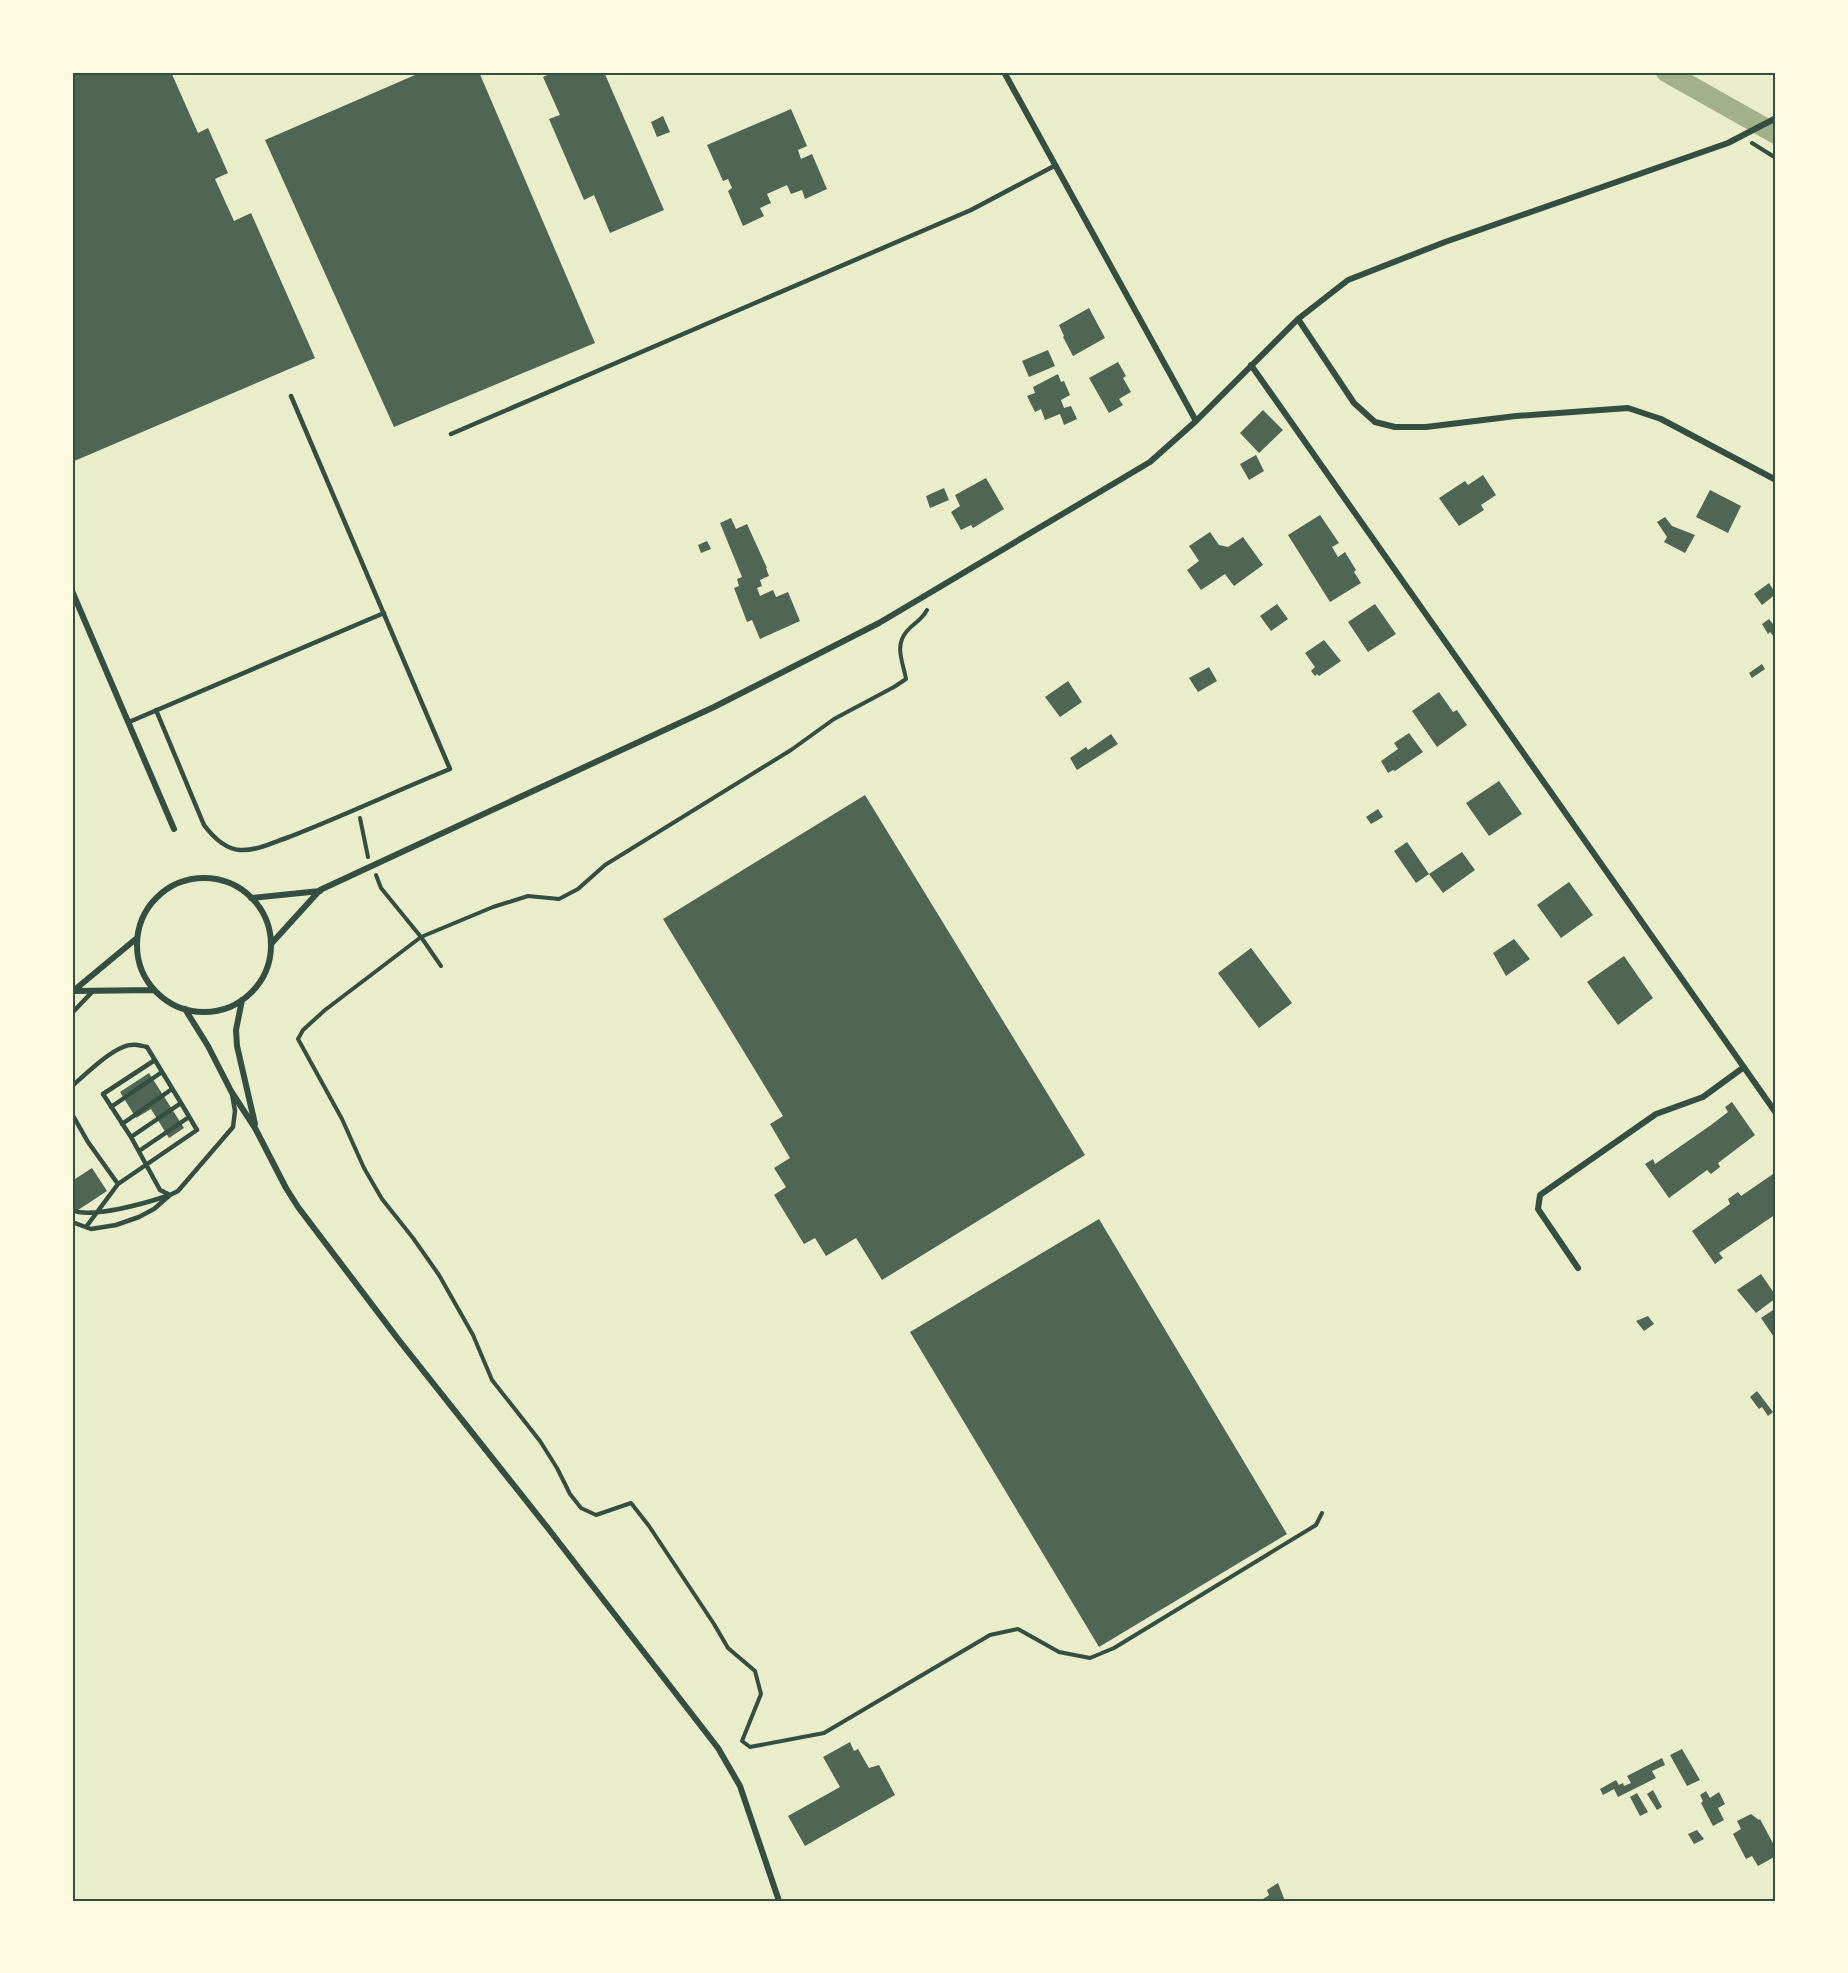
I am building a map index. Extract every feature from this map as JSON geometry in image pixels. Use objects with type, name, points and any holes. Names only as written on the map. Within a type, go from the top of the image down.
[{"type":"street","points":[[1004,72],[1196,421]]},
{"type":"street","points":[[251,898],[320,890],[704,712],[879,623],[1150,462],[1196,421],[1298,319],[1348,280],[1445,242],[1728,143],[1776,118]]},
{"type":"street","points":[[1298,319],[1354,403],[1375,422],[1395,427],[1426,427],[1516,416],[1628,408],[1661,419],[1776,480]]},
{"type":"street","points":[[1251,365],[1776,1113]]},
{"type":"street","points":[[72,591],[174,829]]},
{"type":"street","points":[[192,879],[215,879],[238,888],[251,898],[267,924],[271,944],[265,972],[254,990],[234,1005],[204,1012],[185,1009],[168,1002],[154,990],[140,966],[137,938],[148,907],[160,895],[179,883],[192,879]]},
{"type":"street","points":[[271,944],[320,890]]},
{"type":"street","points":[[73,992],[137,938]]},
{"type":"street","points":[[73,992],[154,990]]},
{"type":"street","points":[[243,1000],[236,1030],[237,1046],[255,1128]]},
{"type":"street","points":[[185,1009],[208,1046],[231,1091],[255,1128],[286,1188],[314,1228],[718,1748],[740,1786],[779,1901]]},
{"type":"street","points":[[1578,1268],[1542,1215],[1538,1203],[1540,1195],[1656,1114],[1703,1097],[1744,1067]]},
{"type":"lane","points":[[451,434],[971,210],[1056,165]]},
{"type":"lane","points":[[156,710],[204,825],[213,837],[235,850],[251,849],[267,844],[450,769],[291,396]]},
{"type":"lane","points":[[129,722],[384,613]]},
{"type":"lane","points":[[72,1013],[93,991]]},
{"type":"lane","points":[[72,1086],[123,1047],[135,1044],[147,1047],[197,1130],[118,1184],[86,1227]]},
{"type":"lane","points":[[155,1060],[103,1095],[131,1137],[160,1190],[170,1195]]},
{"type":"lane","points":[[111,1107],[162,1072]]},
{"type":"lane","points":[[122,1124],[172,1089]]},
{"type":"lane","points":[[72,1210],[79,1213],[96,1213],[152,1201],[178,1191],[233,1127],[235,1111],[231,1091]]},
{"type":"lane","points":[[131,1137],[181,1103]]},
{"type":"lane","points":[[72,1114],[88,1142],[118,1184]]},
{"type":"lane","points":[[139,1151],[189,1117]]},
{"type":"lane","points":[[72,1222],[91,1228],[116,1225],[154,1209],[170,1195]]},
{"type":"path","points":[[1741,137],[1776,158]]},
{"type":"path","points":[[927,609],[922,619],[906,632],[900,644],[900,657],[906,679],[834,719],[791,750],[633,847],[605,865],[578,889],[559,899],[528,896],[493,907],[421,937],[325,1010],[303,1030],[298,1039],[382,1199],[439,1275],[473,1335],[492,1380],[540,1441],[570,1494],[581,1508],[596,1515],[631,1503],[649,1526],[728,1648],[755,1671],[762,1694],[742,1741],[750,1747],[824,1733],[990,1635],[1018,1629],[1059,1652],[1089,1658],[1114,1648],[1316,1525],[1322,1513]]},
{"type":"path","points":[[359,808],[366,855],[381,888],[421,937],[441,966]]},
{"type":"building","points":[[72,72],[171,72],[198,133],[208,128],[228,173],[215,179],[234,221],[251,213],[315,358],[72,462]]},
{"type":"building","points":[[422,72],[479,72],[595,343],[394,427],[265,140]]},
{"type":"building","points":[[555,72],[604,72],[664,210],[610,233],[594,195],[584,200],[549,119],[560,115],[543,77]]},
{"type":"building","points":[[791,109],[807,146],[798,150],[801,159],[812,154],[827,189],[805,199],[802,190],[791,194],[787,185],[767,194],[771,203],[760,208],[764,216],[743,226],[728,191],[732,188],[728,179],[723,181],[707,145]]},
{"type":"building","points":[[663,116],[670,132],[657,137],[651,122]]},
{"type":"building","points":[[1089,308],[1105,338],[1073,356],[1059,325]]},
{"type":"building","points":[[1048,350],[1055,366],[1029,377],[1022,361]]},
{"type":"building","points":[[1118,362],[1131,392],[1119,399],[1123,405],[1109,413],[1089,378]]},
{"type":"building","points":[[1058,374],[1070,395],[1061,400],[1064,408],[1071,406],[1077,419],[1064,425],[1060,414],[1045,420],[1041,409],[1035,412],[1027,396],[1035,393],[1033,387]]},
{"type":"building","points":[[1263,410],[1283,430],[1259,453],[1240,433]]},
{"type":"building","points":[[1256,455],[1264,471],[1249,480],[1240,464]]},
{"type":"building","points":[[1483,475],[1496,495],[1481,505],[1484,510],[1459,526],[1439,498],[1465,481],[1468,485]]},
{"type":"building","points":[[986,478],[1004,509],[973,528],[971,525],[961,530],[951,512],[960,506],[955,495]]},
{"type":"building","points":[[944,488],[949,500],[930,508],[926,496]]},
{"type":"building","points":[[1710,490],[1741,506],[1728,533],[1696,517]]},
{"type":"building","points":[[1320,515],[1339,543],[1332,547],[1338,557],[1345,552],[1361,583],[1330,602],[1288,535]]},
{"type":"building","points":[[1665,517],[1672,526],[1695,535],[1685,553],[1664,542],[1667,537],[1657,522]]},
{"type":"building","points":[[731,518],[736,529],[747,524],[767,568],[769,576],[760,580],[762,586],[757,588],[760,596],[773,590],[776,597],[788,592],[800,621],[760,639],[752,620],[747,622],[734,588],[739,586],[737,579],[742,577],[720,523]]},
{"type":"building","points":[[1210,532],[1219,545],[1228,547],[1243,537],[1263,565],[1234,586],[1225,574],[1201,590],[1187,570],[1199,561],[1189,546]]},
{"type":"building","points":[[707,541],[711,549],[701,553],[698,545]]},
{"type":"building","points":[[1769,583],[1776,594],[1762,605],[1754,594]]},
{"type":"building","points":[[1277,604],[1288,619],[1271,631],[1260,616]]},
{"type":"building","points":[[1375,604],[1396,634],[1368,652],[1348,622]]},
{"type":"building","points":[[1769,619],[1776,628],[1776,639],[1770,632],[1768,634],[1762,624]]},
{"type":"building","points":[[1324,640],[1341,661],[1319,676],[1317,674],[1315,676],[1311,671],[1315,667],[1305,653]]},
{"type":"building","points":[[1762,664],[1765,669],[1752,678],[1749,673]]},
{"type":"building","points":[[1209,667],[1217,681],[1198,692],[1189,678]]},
{"type":"building","points":[[1068,681],[1082,702],[1060,717],[1045,697]]},
{"type":"building","points":[[1439,692],[1453,712],[1457,710],[1467,725],[1437,747],[1412,711]]},
{"type":"building","points":[[1409,733],[1423,752],[1395,771],[1388,773],[1381,761],[1398,749],[1394,743]]},
{"type":"building","points":[[1111,734],[1118,744],[1077,770],[1070,758],[1086,747],[1088,750]]},
{"type":"building","points":[[1499,781],[1522,814],[1489,836],[1466,803]]},
{"type":"building","points":[[865,795],[1085,1155],[882,1280],[856,1238],[826,1256],[815,1238],[804,1244],[774,1195],[786,1187],[774,1168],[790,1158],[770,1124],[783,1116],[663,919]]},
{"type":"building","points":[[1378,809],[1383,817],[1371,824],[1366,817]]},
{"type":"building","points":[[1407,842],[1429,874],[1416,883],[1394,851]]},
{"type":"building","points":[[1462,852],[1475,870],[1443,893],[1429,874]]},
{"type":"building","points":[[1569,882],[1593,915],[1561,938],[1537,905]]},
{"type":"building","points":[[1514,939],[1530,959],[1506,976],[1493,953]]},
{"type":"building","points":[[1251,948],[1292,1003],[1259,1028],[1218,973]]},
{"type":"building","points":[[1624,956],[1653,998],[1618,1025],[1587,982]]},
{"type":"building","points":[[149,1073],[184,1128],[169,1138],[151,1109],[136,1118],[120,1092]]},
{"type":"building","points":[[1732,1102],[1755,1135],[1718,1163],[1720,1167],[1711,1174],[1707,1170],[1669,1198],[1645,1164],[1653,1159],[1655,1164],[1711,1125],[1728,1112],[1725,1107]]},
{"type":"building","points":[[92,1168],[107,1191],[72,1214],[72,1181]]},
{"type":"building","points":[[1776,1172],[1776,1214],[1719,1253],[1723,1258],[1715,1264],[1692,1231],[1730,1204],[1728,1199],[1738,1192],[1741,1196]]},
{"type":"building","points":[[1099,1219],[1287,1534],[1099,1647],[910,1332]]},
{"type":"building","points":[[1761,1274],[1776,1298],[1756,1313],[1737,1290]]},
{"type":"building","points":[[1776,1308],[1776,1340],[1761,1318]]},
{"type":"building","points":[[1648,1316],[1654,1324],[1644,1331],[1636,1321]]},
{"type":"building","points":[[1757,1391],[1773,1412],[1768,1416],[1762,1407],[1759,1409],[1750,1397]]},
{"type":"building","points":[[850,1742],[854,1751],[858,1749],[869,1768],[879,1765],[895,1795],[805,1846],[788,1816],[840,1787],[823,1757]]},
{"type":"building","points":[[1682,1749],[1700,1780],[1687,1786],[1670,1755]]},
{"type":"building","points":[[1662,1758],[1665,1765],[1652,1771],[1656,1778],[1618,1797],[1614,1789],[1603,1795],[1600,1789],[1616,1780],[1619,1785],[1623,1783],[1624,1786],[1631,1783],[1627,1776]]},
{"type":"building","points":[[1653,1790],[1662,1807],[1657,1810],[1647,1794]]},
{"type":"building","points":[[1706,1791],[1710,1798],[1719,1792],[1725,1804],[1718,1808],[1724,1820],[1713,1826],[1701,1803],[1703,1801],[1700,1795]]},
{"type":"building","points":[[1637,1793],[1648,1812],[1640,1816],[1630,1797]]},
{"type":"building","points":[[1751,1814],[1760,1819],[1776,1849],[1776,1856],[1758,1866],[1752,1856],[1746,1859],[1733,1834],[1741,1829],[1737,1821]]},
{"type":"building","points":[[1697,1830],[1704,1839],[1694,1844],[1688,1834]]},
{"type":"building","points":[[1278,1883],[1285,1901],[1260,1901],[1269,1895],[1267,1890]]},
{"type":"waterway","points":[[1666,72],[1776,134]]}]
